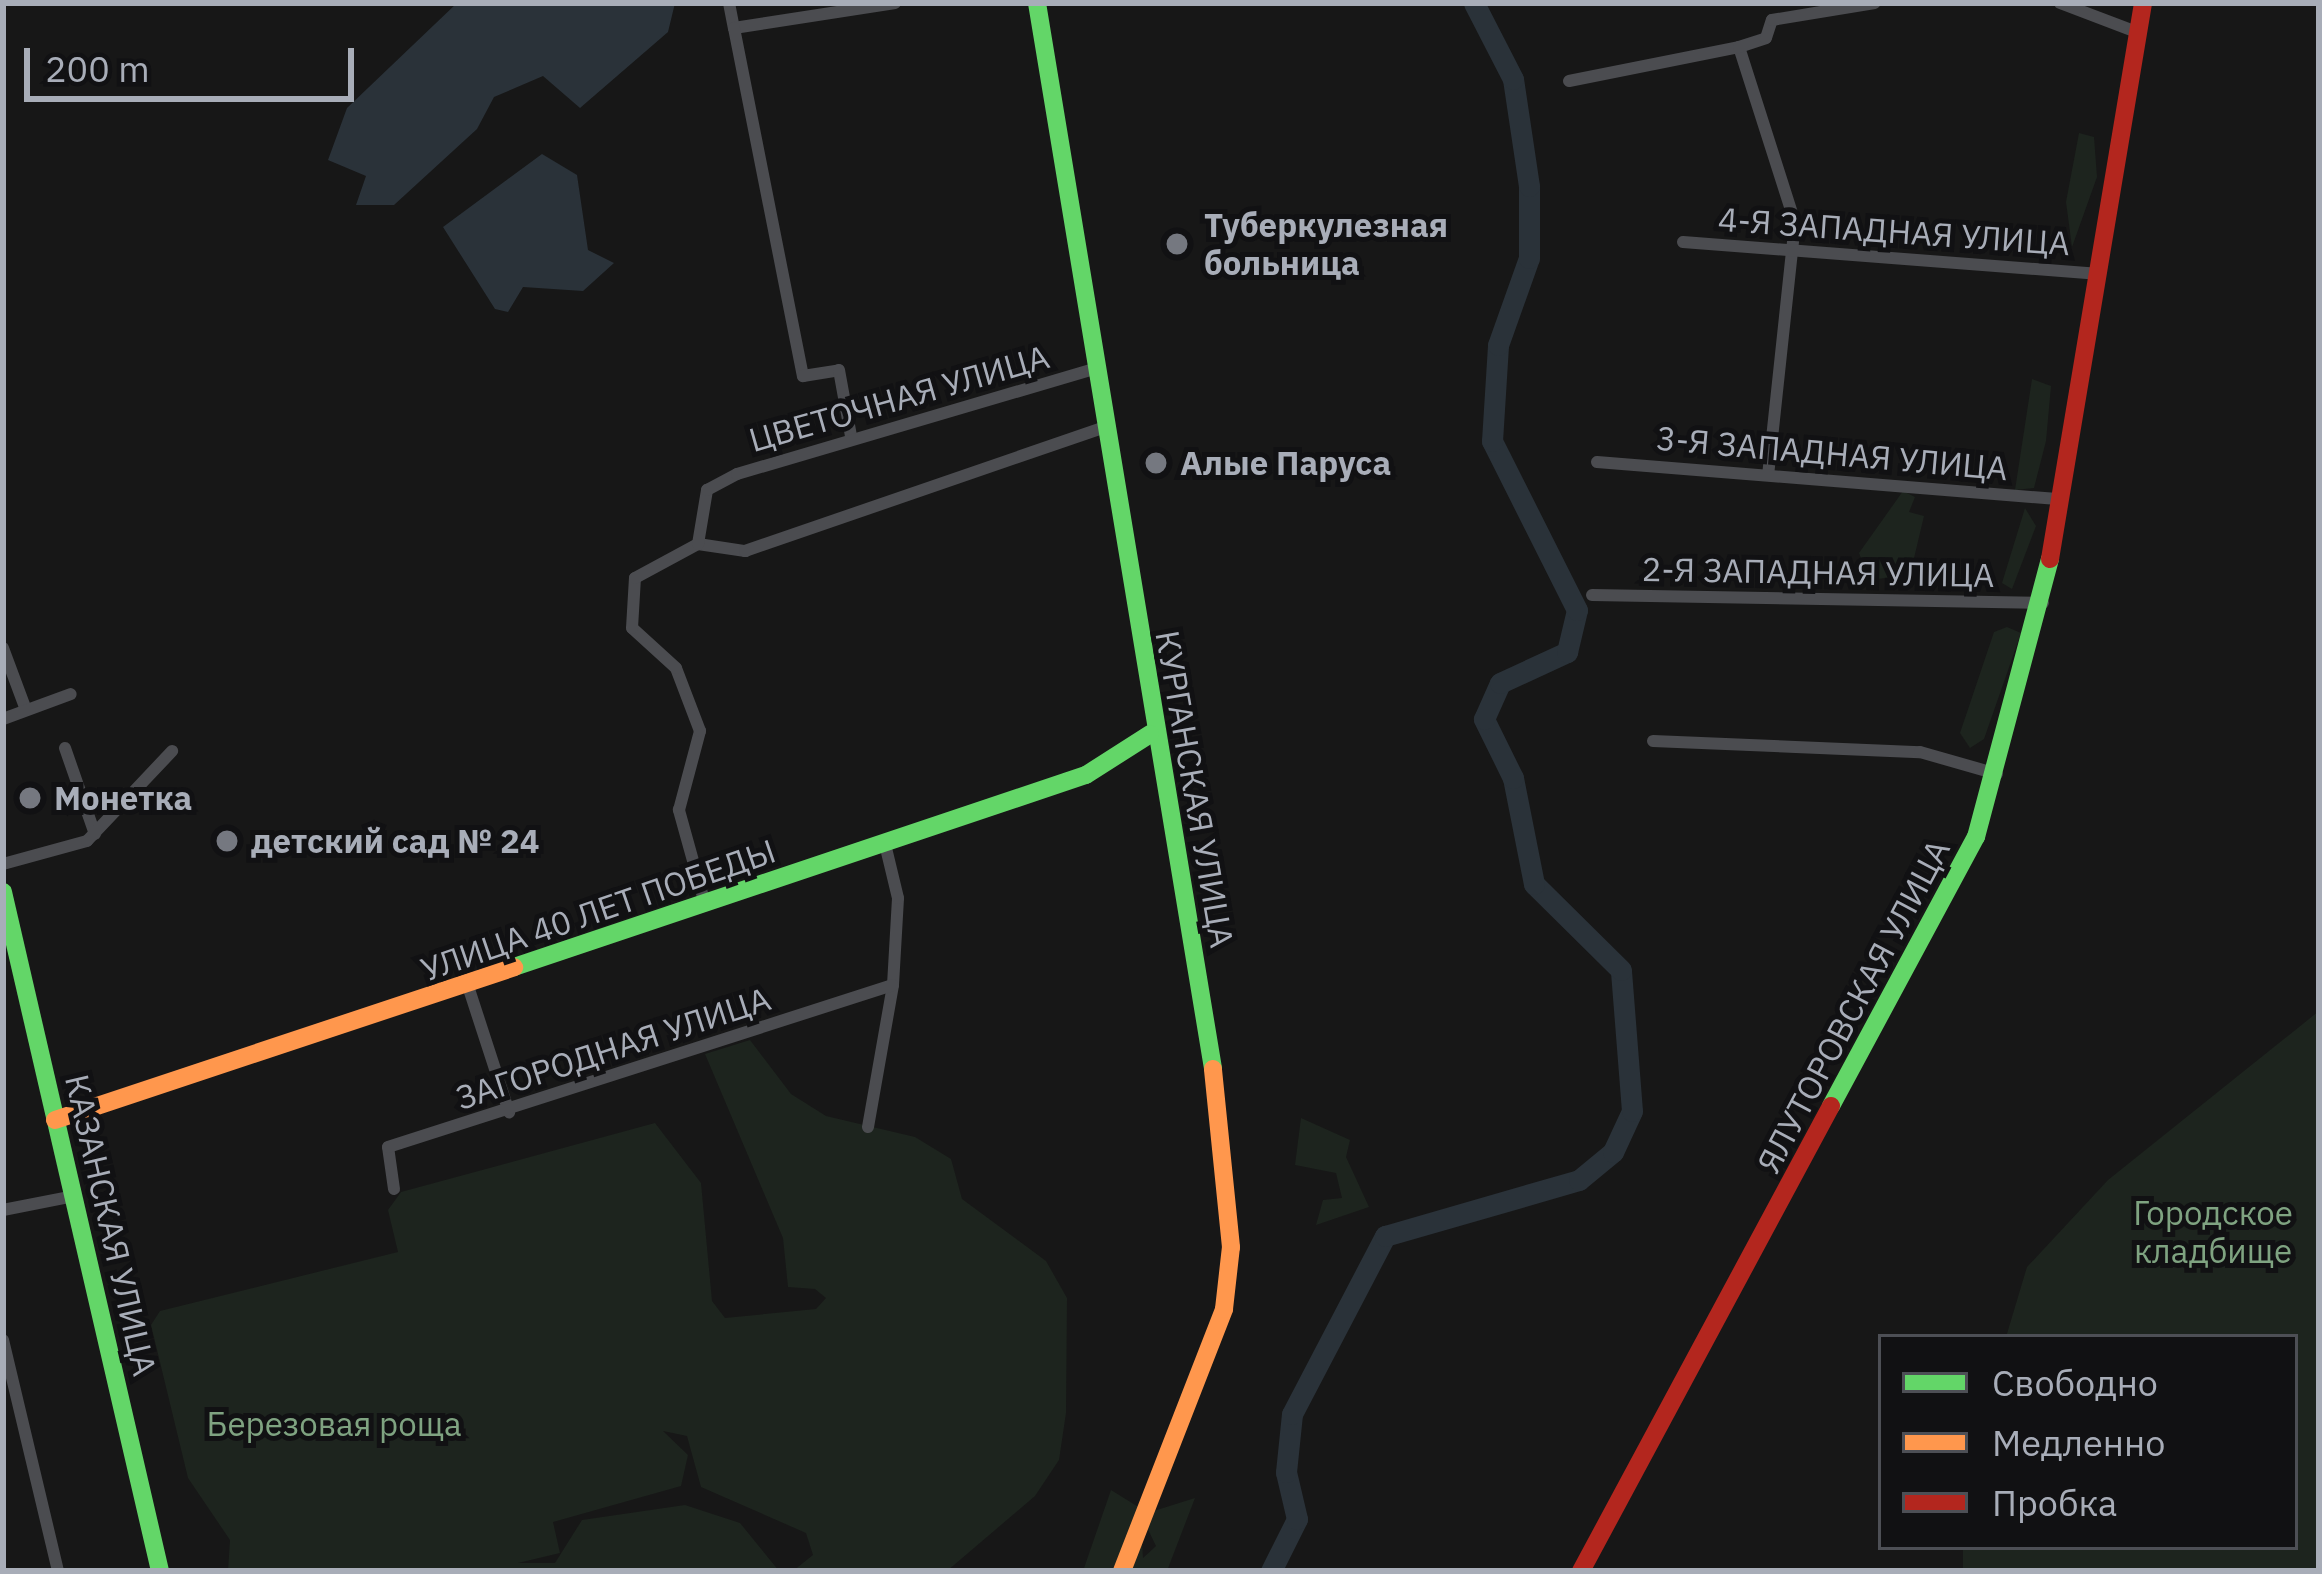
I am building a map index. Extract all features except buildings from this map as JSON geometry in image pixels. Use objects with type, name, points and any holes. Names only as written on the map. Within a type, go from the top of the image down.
[{"type":"main road","name":"КУРГАНСКАЯ УЛИЦА","points":[[1037,3],[1150,734],[1210,1034],[1231,1247],[1224,1309],[1123,1571]]},
{"type":"main road","name":"ЯЛУТОРОВСКАЯ УЛИЦА","points":[[1581,1571],[1933,929],[1998,775],[2043,603],[2102,274],[2143,3]]},
{"type":"main road","name":"УЛИЦА 40 ЛЕТ ПОБЕДЫ","points":[[56,1120],[469,986],[1086,775],[1150,734]]},
{"type":"main road","name":"КАЗАНСКАЯ УЛИЦА","points":[[3,892],[160,1571]]},
{"type":"street","points":[[729,3],[802,376],[839,370],[851,436]]},
{"type":"street","points":[[734,28],[895,3]]},
{"type":"street","points":[[1569,81],[1766,38],[1772,20],[1768,3]]},
{"type":"street","points":[[1772,20],[1875,3]]},
{"type":"street","points":[[2060,3],[2139,33]]},
{"type":"street","points":[[1739,47],[1795,223],[1768,474]]},
{"type":"street","name":"4-Я ЗАПАДНАЯ УЛИЦА","points":[[1683,242],[2102,274]]},
{"type":"street","name":"ЦВЕТОЧНАЯ УЛИЦА","points":[[698,544],[707,490],[851,436],[1094,369]]},
{"type":"street","points":[[705,904],[679,810],[700,731],[676,668],[632,628],[635,578],[698,544],[745,550],[1105,428]]},
{"type":"street","name":"3-Я ЗАПАДНАЯ УЛИЦА","points":[[1598,462],[2061,499]]},
{"type":"street","name":"2-Я ЗАПАДНАЯ УЛИЦА","points":[[1592,595],[2043,603]]},
{"type":"street","points":[[3,648],[26,710]]},
{"type":"street","points":[[3,719],[71,694]]},
{"type":"street","points":[[1653,740],[1920,752],[1998,775]]},
{"type":"street","points":[[64,748],[95,834]]},
{"type":"street","points":[[3,864],[95,834],[172,751]]},
{"type":"street","points":[[868,1126],[893,985],[898,898],[885,844]]},
{"type":"street","name":"ЗАГОРОДНАЯ УЛИЦА","points":[[394,1189],[388,1147],[509,1112],[893,985]]},
{"type":"street","points":[[469,986],[509,1112]]},
{"type":"street","points":[[3,1210],[74,1196]]},
{"type":"street","points":[[3,1340],[58,1571]]},
{"type":"green space","points":[[2079,133],[2094,137],[2097,177],[2072,247],[2066,202]]},
{"type":"green space","points":[[2032,379],[2051,386],[2046,441],[2034,488],[2015,490]]},
{"type":"green space","points":[[1903,491],[1915,497],[1909,512],[1924,516],[1910,575],[1869,580],[1859,553]]},
{"type":"green space","points":[[2025,508],[2036,526],[2012,589],[2002,583]]},
{"type":"green space","points":[[2007,627],[2021,633],[1984,739],[1970,748],[1960,733],[1994,632]]},
{"type":"green space","name":"Городское кладбище","points":[[2319,1011],[2319,1571],[1963,1571],[1963,1550],[2298,1550],[2298,1334],[2007,1334],[2027,1267],[2108,1180]]},
{"type":"green space","name":"Березовая роща","points":[[750,1040],[791,1094],[826,1116],[915,1137],[951,1159],[962,1199],[1046,1261],[1067,1298],[1066,1413],[1059,1460],[1035,1496],[947,1571],[793,1571],[813,1555],[806,1533],[701,1487],[687,1436],[663,1431],[688,1455],[681,1486],[553,1522],[560,1553],[518,1563],[555,1563],[582,1520],[685,1505],[740,1523],[779,1571],[228,1571],[230,1540],[188,1478],[151,1325],[160,1311],[398,1252],[388,1210],[401,1192],[655,1123],[701,1183],[712,1301],[725,1318],[816,1309],[826,1298],[815,1289],[788,1287],[783,1238],[705,1054]]},
{"type":"green space","points":[[1301,1118],[1350,1140],[1346,1157],[1369,1207],[1316,1225],[1323,1200],[1342,1198],[1336,1173],[1295,1165]]},
{"type":"green space","points":[[1111,1490],[1140,1508],[1143,1558],[1156,1546],[1141,1515],[1195,1498],[1167,1571],[1083,1571]]},
{"type":"shaded area","points":[[457,3],[675,3],[668,32],[580,108],[543,76],[494,97],[477,129],[394,205],[356,205],[366,176],[328,160],[347,108]]},
{"type":"shaded area","points":[[542,154],[577,175],[588,250],[614,263],[583,291],[523,287],[508,312],[495,309],[443,227]]},
{"type":"waterway","points":[[1271,1571],[1297,1519],[1286,1472],[1292,1414],[1385,1236],[1579,1180],[1613,1152],[1632,1111],[1621,970],[1534,884],[1513,778],[1484,719],[1500,683],[1567,652],[1577,610],[1492,441],[1498,345],[1529,258],[1529,186],[1513,79],[1474,3]]},
{"type":"traffic: fast","points":[[1037,3],[1213,1069]]},
{"type":"traffic: fast","points":[[1831,1106],[1976,837],[2050,559]]},
{"type":"traffic: fast","points":[[514,967],[1086,775],[1150,734]]},
{"type":"traffic: fast","points":[[3,892],[160,1571]]},
{"type":"traffic: slow","points":[[55,1120],[514,967]]},
{"type":"traffic: slow","points":[[1122,1571],[1224,1309],[1231,1247],[1213,1069]]},
{"type":"traffic: jam","points":[[2050,559],[2143,3]]},
{"type":"traffic: jam","points":[[1581,1571],[1831,1106]]},
{"type":"place","name":"Туберкулезная больница","points":[[1177,244]]},
{"type":"place","name":"Алые Паруса","points":[[1156,463]]},
{"type":"place","name":"Монетка","points":[[30,798]]},
{"type":"place","name":"детский сад № 24","points":[[227,841]]}]
